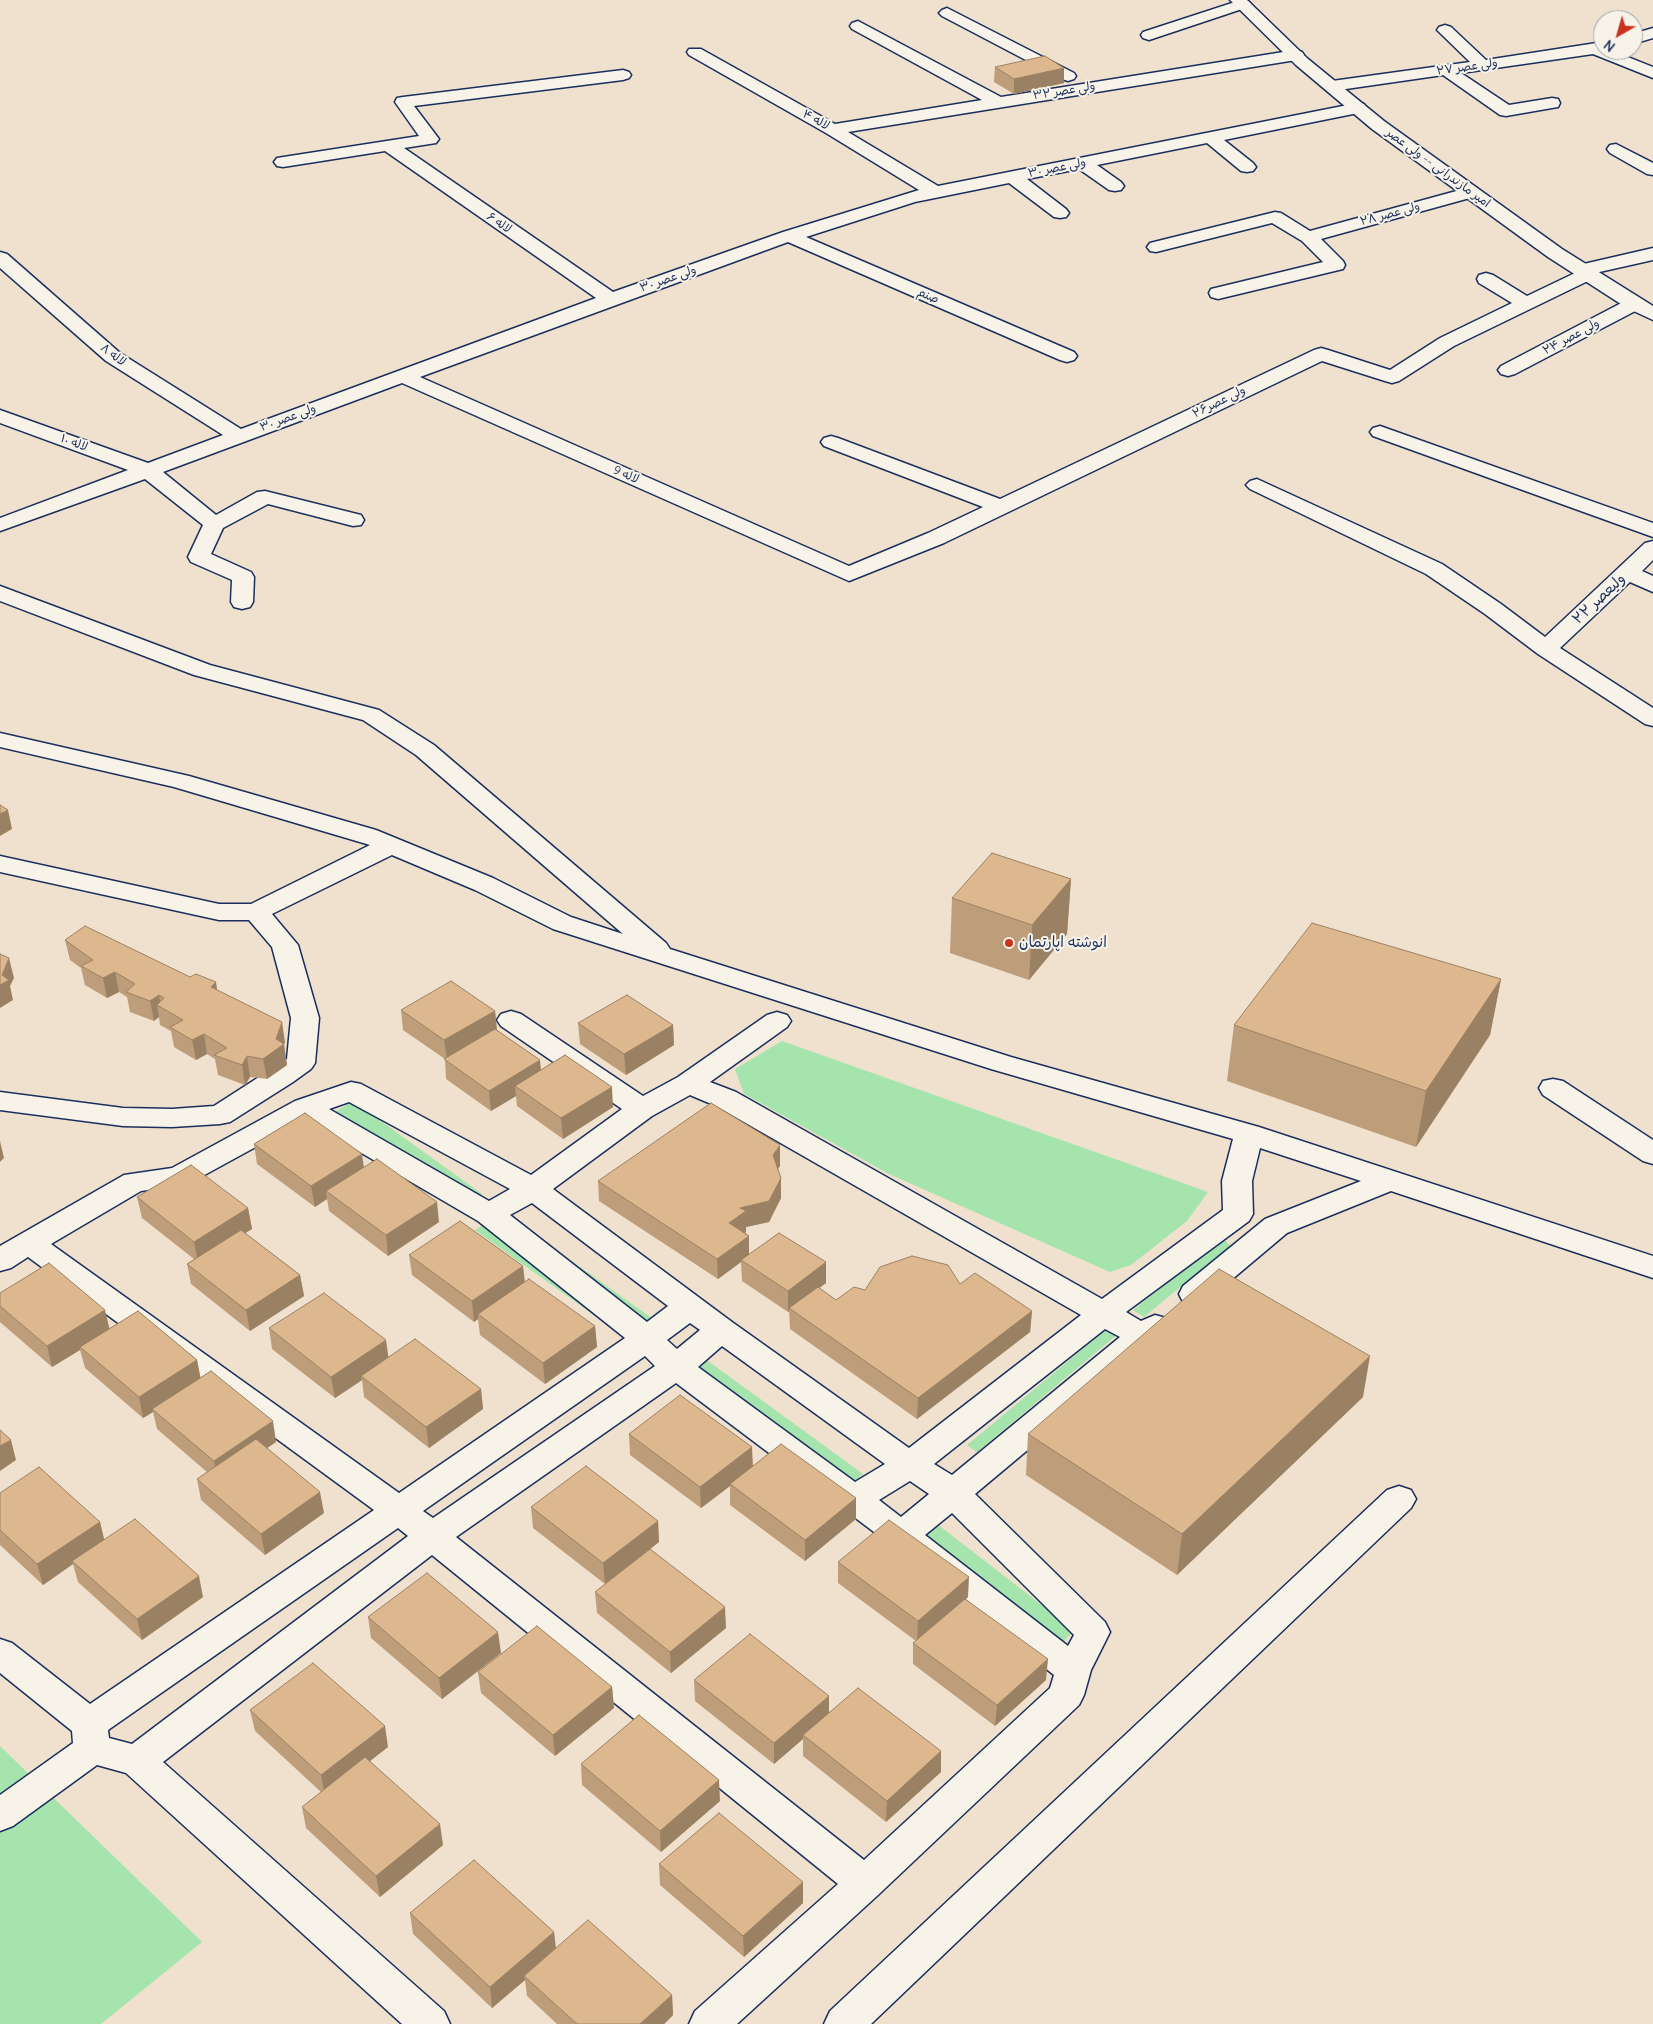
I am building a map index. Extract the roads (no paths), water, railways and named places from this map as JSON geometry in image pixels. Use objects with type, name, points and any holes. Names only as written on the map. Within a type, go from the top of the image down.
[{"type":"street","points":[[1149,35],[1241,2]]},
{"type":"street","name":"امیر مازندرانی -- ولی عصر","points":[[1241,2],[1296,55],[1378,124],[1585,272],[1653,314]]},
{"type":"street","points":[[947,14],[1090,87]]},
{"type":"street","points":[[858,26],[998,102]]},
{"type":"street","points":[[1445,30],[1482,65]]},
{"type":"street","name":"ولی عصر ۲۷","points":[[1332,86],[1593,49]]},
{"type":"street","name":"لاله ۴","points":[[695,52],[832,129],[935,192]]},
{"type":"street","name":"ولی عصر ۳۲","points":[[832,129],[1296,55]]},
{"type":"street","points":[[1626,60],[1653,72]]},
{"type":"street","points":[[1446,70],[1506,111],[1552,103]]},
{"type":"street","points":[[283,162],[430,139],[403,102],[622,75]]},
{"type":"street","name":"ولی عصر ۳۰","points":[[0,525],[610,299],[789,236],[911,198],[1358,108]]},
{"type":"street","points":[[1211,138],[1247,167]]},
{"type":"street","name":"لاله ۶","points":[[389,146],[610,299]]},
{"type":"street","points":[[1616,149],[1653,170]]},
{"type":"street","points":[[1143,151],[1163,165]]},
{"type":"street","points":[[1082,164],[1115,186]]},
{"type":"street","points":[[1013,177],[1060,213]]},
{"type":"street","name":"ولی عصر ۲۸","points":[[1308,237],[1471,192]]},
{"type":"street","points":[[1156,247],[1275,217],[1308,237],[1336,265],[1218,293]]},
{"type":"street","name":"صنم","points":[[789,236],[1067,356]]},
{"type":"street","name":"ولی عصر۲۶","points":[[849,574],[936,538],[1321,354],[1392,377],[1447,342],[1527,304],[1585,272],[1653,254]]},
{"type":"street","name":"لاله ۸","points":[[0,258],[113,357],[238,436]]},
{"type":"street","points":[[1486,279],[1527,304]]},
{"type":"street","name":"ولی عصر ۲۴","points":[[1508,370],[1634,304]]},
{"type":"street","name":"لاله 9","points":[[402,376],[849,574]]},
{"type":"street","name":"لاله ۱۰","points":[[0,416],[147,470],[214,524]]},
{"type":"street","points":[[1380,432],[1653,530]]},
{"type":"street","points":[[831,442],[1001,507]]},
{"type":"street","points":[[1257,485],[1434,569],[1493,609],[1546,649],[1653,719]]},
{"type":"street","points":[[242,602],[243,577],[199,557],[214,524],[265,497],[353,520]]},
{"type":"street","name":"ولیعصر ۲۲","points":[[1546,649],[1653,548]]},
{"type":"street","points":[[1627,572],[1653,585]]},
{"type":"street","points":[[0,594],[202,670],[371,715],[425,750],[666,956]]},
{"type":"street","points":[[0,740],[180,781],[367,836],[484,884],[562,923],[1001,1063],[1249,1134],[1653,1267]]},
{"type":"street","points":[[0,864],[218,912],[256,912],[391,846]]},
{"type":"street","points":[[0,1101],[123,1117],[172,1118],[220,1115],[283,1076],[301,1062],[304,1018],[285,945],[256,912]]},
{"type":"street","points":[[511,1020],[642,1109]]},
{"type":"street","points":[[489,1214],[533,1189],[642,1109],[688,1084],[778,1021]]},
{"type":"street","points":[[688,1084],[726,1099],[1143,1336]]},
{"type":"street","points":[[1553,1088],[1653,1154]]},
{"type":"street","points":[[0,1260],[134,1182],[178,1177],[305,1108],[351,1090],[533,1189],[721,1330],[910,1466],[952,1492],[1093,1632],[1072,1670],[1066,1695],[864,1884],[709,2024]]},
{"type":"street","points":[[305,1108],[489,1214],[647,1339],[676,1367],[902,1535],[1072,1670]]},
{"type":"street","points":[[853,1500],[910,1466],[1104,1313],[1238,1214],[1237,1181],[1249,1134]]},
{"type":"street","points":[[902,1535],[1276,1226],[1392,1180]]},
{"type":"street","points":[[29,1243],[399,1510],[431,1538],[864,1884]]},
{"type":"street","points":[[0,1815],[91,1736],[399,1510],[647,1339],[690,1306]]},
{"type":"street","points":[[137,1761],[431,1538],[676,1367],[721,1330]]},
{"type":"street","points":[[844,2024],[1399,1499]]},
{"type":"street","points":[[0,1653],[91,1736],[137,1761],[430,2024]]},
{"type":"place","name":"انوشته اپارتمان","points":[[1009,943]]}]
